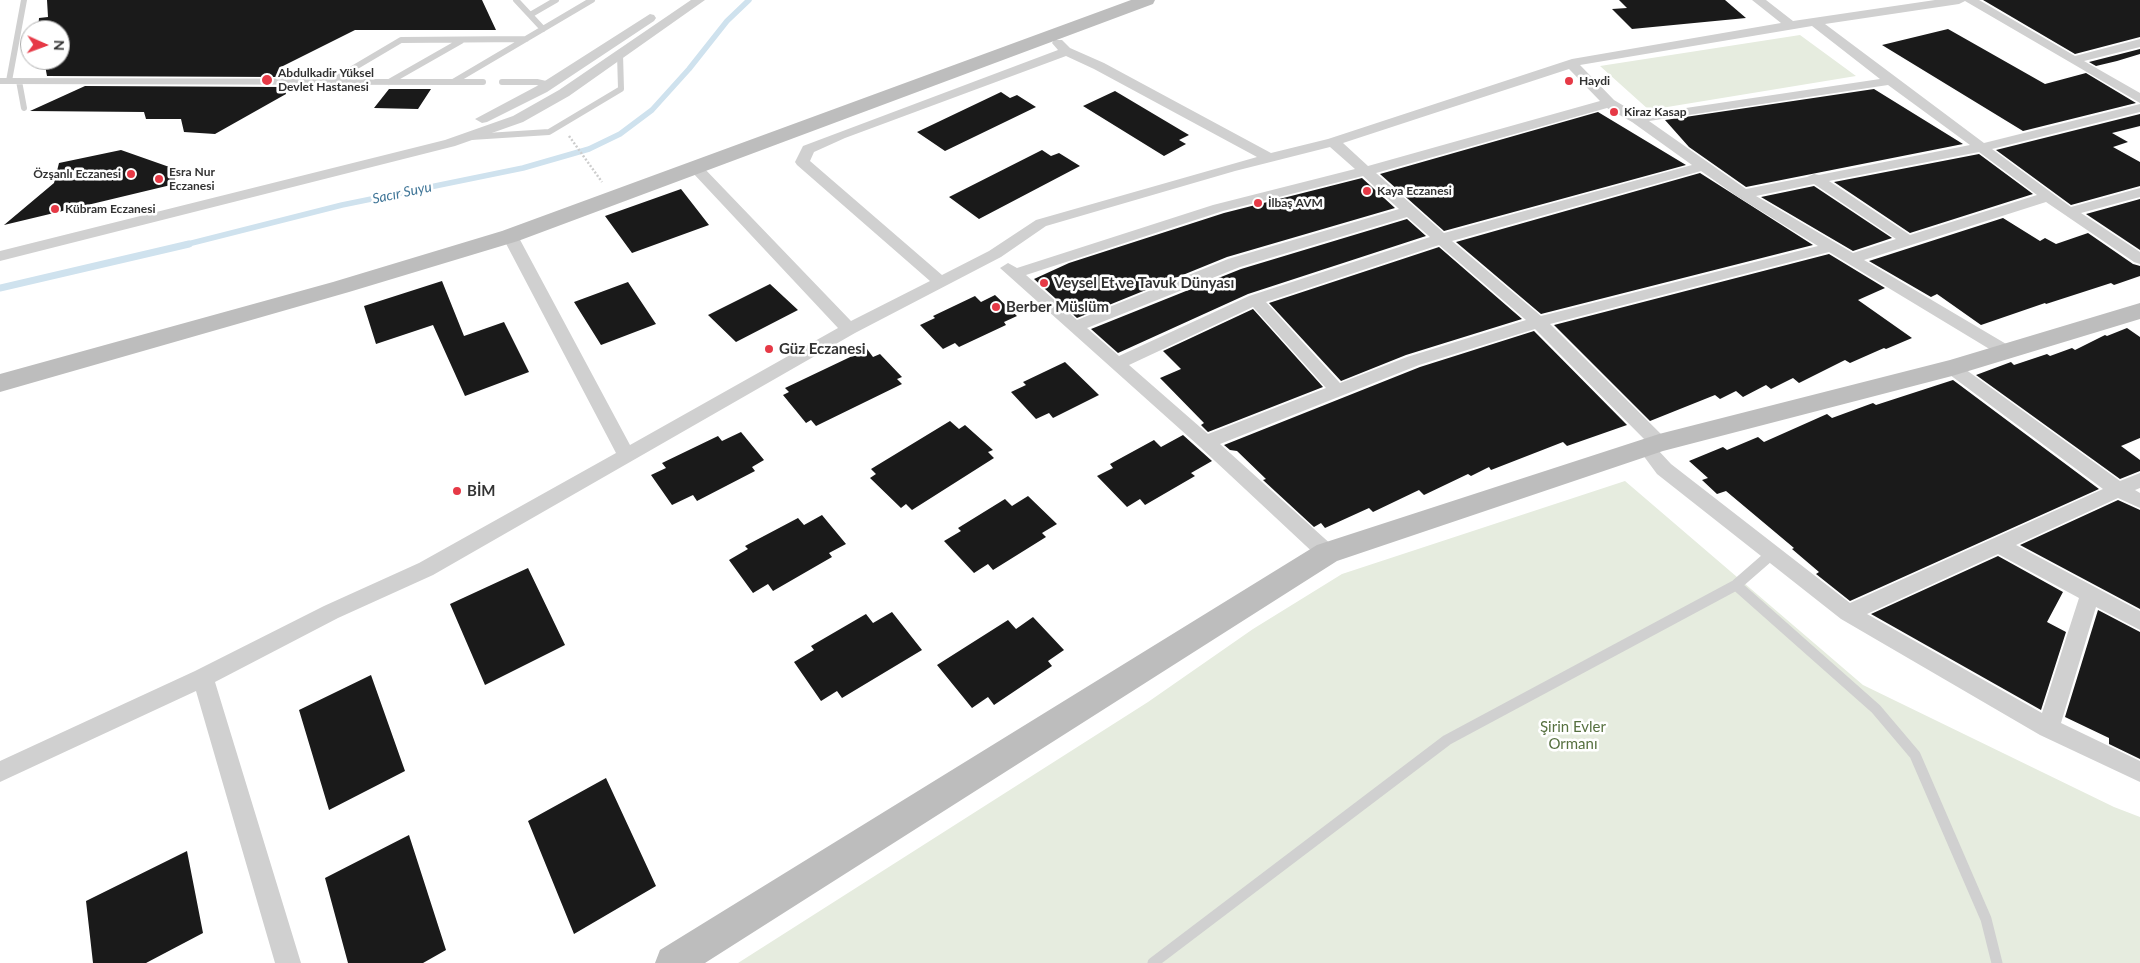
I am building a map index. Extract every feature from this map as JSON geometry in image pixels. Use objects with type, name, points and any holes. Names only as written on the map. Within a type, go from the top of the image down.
[{"type":"street","points":[[0,256],[467,138],[518,119],[552,91],[676,0]]},
{"type":"street","points":[[0,243],[460,128],[584,79],[699,0]]},
{"type":"street","points":[[0,366],[496,224],[1107,0]]},
{"type":"street","points":[[0,383],[341,287],[510,236],[697,169],[1146,0]]},
{"type":"street","points":[[1758,0],[1791,25]]},
{"type":"street","points":[[0,772],[203,678],[331,612],[426,569],[850,329],[995,254],[1041,223],[1269,158],[1333,142],[1571,64],[1814,21],[1959,0]]},
{"type":"street","points":[[1970,0],[2140,99]]},
{"type":"street","points":[[1814,21],[1891,81],[2069,212],[2140,259]]},
{"type":"street","points":[[1051,36],[1066,51],[1099,66],[1269,158]]},
{"type":"street","points":[[2073,60],[2140,43]]},
{"type":"street","points":[[940,281],[802,162],[808,149],[840,135],[1066,51]]},
{"type":"street","points":[[1571,64],[1609,103],[1638,119],[1743,194],[2007,352]]},
{"type":"street","points":[[1638,119],[1891,81]]},
{"type":"street","points":[[1014,274],[1218,208],[1366,171],[1609,103]]},
{"type":"street","points":[[1743,194],[1814,178],[1983,147],[2140,108]]},
{"type":"street","points":[[1333,142],[1441,239],[1538,322],[1652,445],[1664,469],[1772,554],[1848,613],[2048,728],[2140,772]]},
{"type":"street","points":[[1116,364],[1255,300],[1441,239],[1704,166]]},
{"type":"street","points":[[697,169],[850,329]]},
{"type":"street","points":[[1814,178],[1909,241]]},
{"type":"street","points":[[2069,212],[2140,192]]},
{"type":"street","points":[[1850,259],[2048,196]]},
{"type":"street","points":[[1075,328],[1234,263],[1410,211]]},
{"type":"street","points":[[510,236],[626,456]]},
{"type":"street","points":[[1206,442],[1413,360],[1538,322],[1831,247]]},
{"type":"street","points":[[995,254],[1014,274],[1206,442],[1327,553]]},
{"type":"street","points":[[1255,300],[1337,390]]},
{"type":"street","points":[[673,963],[1327,553],[1652,445],[1952,368],[2140,310]]},
{"type":"street","points":[[1952,368],[2118,490],[2140,501]]},
{"type":"street","points":[[1848,613],[2140,480]]},
{"type":"street","points":[[1997,544],[2140,622]]},
{"type":"street","points":[[2048,728],[2090,595]]},
{"type":"street","points":[[203,678],[288,963]]},
{"type":"lane","points":[[9,81],[24,0]]},
{"type":"lane","points":[[516,0],[543,29]]},
{"type":"lane","points":[[530,15],[556,0]]},
{"type":"lane","points":[[453,82],[592,0]]},
{"type":"lane","points":[[330,82],[401,40],[526,39]]},
{"type":"lane","points":[[388,82],[463,40]]},
{"type":"lane","points":[[467,138],[549,132],[621,89],[620,54]]},
{"type":"lane","points":[[0,81],[483,82]]},
{"type":"lane","points":[[19,81],[24,108]]},
{"type":"lane","points":[[502,82],[537,82],[552,91]]},
{"type":"lane","points":[[1153,963],[1447,740],[1736,585],[1772,554]]},
{"type":"lane","points":[[1736,585],[1876,709],[1915,755],[1986,919],[1997,963]]},
{"type":"path","points":[[572,141],[604,184]]},
{"type":"green space","points":[[1800,35],[1856,76],[1649,110],[1600,66]]},
{"type":"green space","name":"Şirin Evler Ormanı","points":[[1625,481],[1863,685],[2114,807],[2140,817],[2140,963],[738,963],[1148,702],[1253,629],[1342,574]]},
{"type":"building","points":[[47,0],[482,0],[496,30],[355,30],[279,68],[281,77],[47,76],[46,70],[70,70],[70,20],[39,20],[39,18],[48,17]]},
{"type":"building","points":[[1619,0],[1725,0],[1746,18],[1632,29],[1612,9],[1627,8]]},
{"type":"building","points":[[1983,0],[2140,0],[2140,37],[2075,54]]},
{"type":"building","points":[[1948,29],[2045,84],[2086,73],[2136,103],[2023,131],[1882,45]]},
{"type":"building","points":[[2140,49],[2140,54],[2117,61],[2096,66],[2089,62]]},
{"type":"building","points":[[85,86],[284,87],[286,94],[215,134],[184,132],[181,119],[146,119],[144,112],[30,111]]},
{"type":"building","points":[[389,89],[431,89],[418,109],[374,108]]},
{"type":"building","points":[[1874,89],[1963,144],[1746,187],[1689,147],[1665,120]]},
{"type":"building","points":[[1115,91],[1189,135],[1179,140],[1186,144],[1164,156],[1083,106]]},
{"type":"building","points":[[1001,92],[1010,98],[1017,95],[1036,107],[945,151],[917,132]]},
{"type":"building","points":[[1598,112],[1686,165],[1444,231],[1380,174]]},
{"type":"building","points":[[2140,114],[2140,126],[2112,133],[2128,142],[2113,147],[2140,162],[2140,186],[2071,205],[1996,150]]},
{"type":"building","points":[[121,150],[175,169],[175,184],[4,225],[54,183],[59,163]]},
{"type":"building","points":[[1042,150],[1051,156],[1059,153],[1080,166],[979,219],[949,197]]},
{"type":"building","points":[[1979,154],[2033,194],[1910,233],[1834,182]]},
{"type":"building","points":[[1700,173],[1813,245],[1541,314],[1456,242]]},
{"type":"building","points":[[1362,178],[1395,208],[1227,257],[1077,318],[1034,279],[1069,263],[1224,213]]},
{"type":"building","points":[[1814,186],[1892,238],[1853,251],[1761,197]]},
{"type":"building","points":[[681,189],[709,225],[632,253],[605,216]]},
{"type":"building","points":[[2140,199],[2140,250],[2086,214]]},
{"type":"building","points":[[2003,218],[2040,241],[2045,238],[2056,244],[2088,233],[2133,264],[2140,266],[2140,276],[2114,285],[2111,283],[2045,303],[1981,325],[1937,294],[1931,297],[1869,261]]},
{"type":"building","points":[[1407,219],[1426,236],[1248,294],[1118,353],[1091,329],[1241,269]]},
{"type":"building","points":[[1439,247],[1522,319],[1406,355],[1341,381],[1269,303]]},
{"type":"building","points":[[1829,254],[1885,288],[1858,300],[1912,338],[1850,363],[1845,360],[1799,383],[1793,378],[1771,389],[1766,385],[1743,397],[1736,391],[1720,399],[1715,395],[1650,421],[1554,325]]},
{"type":"building","points":[[442,281],[464,336],[504,322],[529,372],[465,396],[433,325],[376,344],[364,306]]},
{"type":"building","points":[[628,282],[656,324],[601,345],[574,302]]},
{"type":"building","points":[[770,284],[798,310],[736,342],[708,315]]},
{"type":"building","points":[[995,295],[1017,316],[1004,322],[1006,325],[959,347],[955,343],[943,349],[920,325],[935,318],[933,316],[975,296],[981,302]]},
{"type":"building","points":[[1253,309],[1323,387],[1208,432],[1201,425],[1204,423],[1160,378],[1181,369],[1163,351]]},
{"type":"building","points":[[2127,328],[2140,337],[2140,438],[2121,446],[2140,460],[2140,471],[2120,479],[1976,375],[2011,362],[2014,365],[2047,354],[2050,356],[2072,348],[2075,350],[2105,335],[2107,336]]},
{"type":"building","points":[[1534,331],[1627,425],[1567,446],[1563,442],[1491,470],[1489,467],[1471,476],[1468,474],[1424,495],[1419,490],[1373,512],[1369,508],[1325,528],[1321,523],[1314,527],[1263,480],[1266,479],[1237,451],[1230,450],[1224,445],[1420,367]]},
{"type":"building","points":[[867,349],[873,357],[880,354],[902,377],[897,379],[902,384],[816,426],[811,420],[806,423],[783,395],[789,392],[785,388]]},
{"type":"building","points":[[1065,362],[1099,395],[1053,418],[1049,413],[1036,419],[1011,392],[1026,385],[1023,382]]},
{"type":"building","points":[[1953,380],[2099,489],[1850,601],[1816,574],[1819,572],[1792,549],[1794,548],[1726,491],[1717,494],[1702,480],[1708,478],[1689,461],[1723,447],[1727,450],[1758,437],[1764,442],[1827,414],[1832,418],[1873,403],[1876,405]]},
{"type":"building","points":[[950,421],[959,429],[965,425],[993,450],[988,452],[994,458],[912,510],[906,504],[901,508],[870,478],[876,474],[871,469]]},
{"type":"building","points":[[741,432],[764,460],[752,467],[755,471],[697,501],[693,495],[672,505],[651,475],[666,468],[662,463],[718,436],[722,441]]},
{"type":"building","points":[[1183,435],[1212,461],[1191,473],[1195,476],[1145,505],[1140,499],[1127,507],[1097,476],[1113,468],[1110,464],[1154,440],[1161,447]]},
{"type":"building","points":[[1028,496],[1057,524],[1042,533],[1046,537],[993,570],[988,564],[974,573],[944,541],[961,531],[958,528],[1005,499],[1012,506]]},
{"type":"building","points":[[2118,500],[2140,510],[2140,609],[2020,545]]},
{"type":"building","points":[[822,515],[846,544],[829,553],[832,557],[773,591],[768,584],[753,593],[729,560],[748,549],[745,546],[798,518],[804,525]]},
{"type":"building","points":[[1998,556],[2063,592],[2047,622],[2066,632],[2041,710],[1871,614]]},
{"type":"building","points":[[528,568],[565,645],[485,685],[450,604]]},
{"type":"building","points":[[2098,610],[2140,632],[2140,759],[2109,744],[2109,738],[2065,717]]},
{"type":"building","points":[[892,612],[922,650],[842,698],[837,691],[821,701],[794,662],[814,650],[811,646],[866,614],[873,623]]},
{"type":"building","points":[[1033,617],[1064,650],[1048,661],[1052,666],[994,705],[988,697],[972,708],[937,665],[1008,620],[1016,629]]},
{"type":"building","points":[[371,675],[405,771],[329,810],[299,710]]},
{"type":"building","points":[[606,778],[656,886],[574,934],[528,821]]},
{"type":"building","points":[[409,835],[446,950],[423,963],[348,963],[325,878]]},
{"type":"building","points":[[187,851],[203,933],[146,963],[93,963],[86,901]]},
{"type":"waterway","name":"Sacır Suyu","points":[[184,245],[342,205],[523,168],[589,149],[620,134],[652,110],[689,69],[727,21],[749,0]]},
{"type":"waterway","name":"Sacır Suyu","points":[[0,288],[189,244]]},
{"type":"place","name":"Abdulkadir Yüksel Devlet Hastanesi","points":[[267,80]]},
{"type":"place","name":"Haydi","points":[[1569,81]]},
{"type":"place","name":"Kiraz Kasap","points":[[1614,112]]},
{"type":"place","name":"Özşanlı Eczanesi","points":[[131,174]]},
{"type":"place","name":"Esra Nur Eczanesi","points":[[159,179]]},
{"type":"place","name":"Kaya Eczanesi","points":[[1367,191]]},
{"type":"place","name":"İlbaş AVM","points":[[1258,203]]},
{"type":"place","name":"Kübram Eczanesi","points":[[55,209]]},
{"type":"place","name":"Veysel Et ve Tavuk Dünyası","points":[[1044,283]]},
{"type":"place","name":"Berber Müslüm","points":[[996,307]]},
{"type":"place","name":"Güz Eczanesi","points":[[769,349]]},
{"type":"place","name":"BİM","points":[[457,491]]}]
